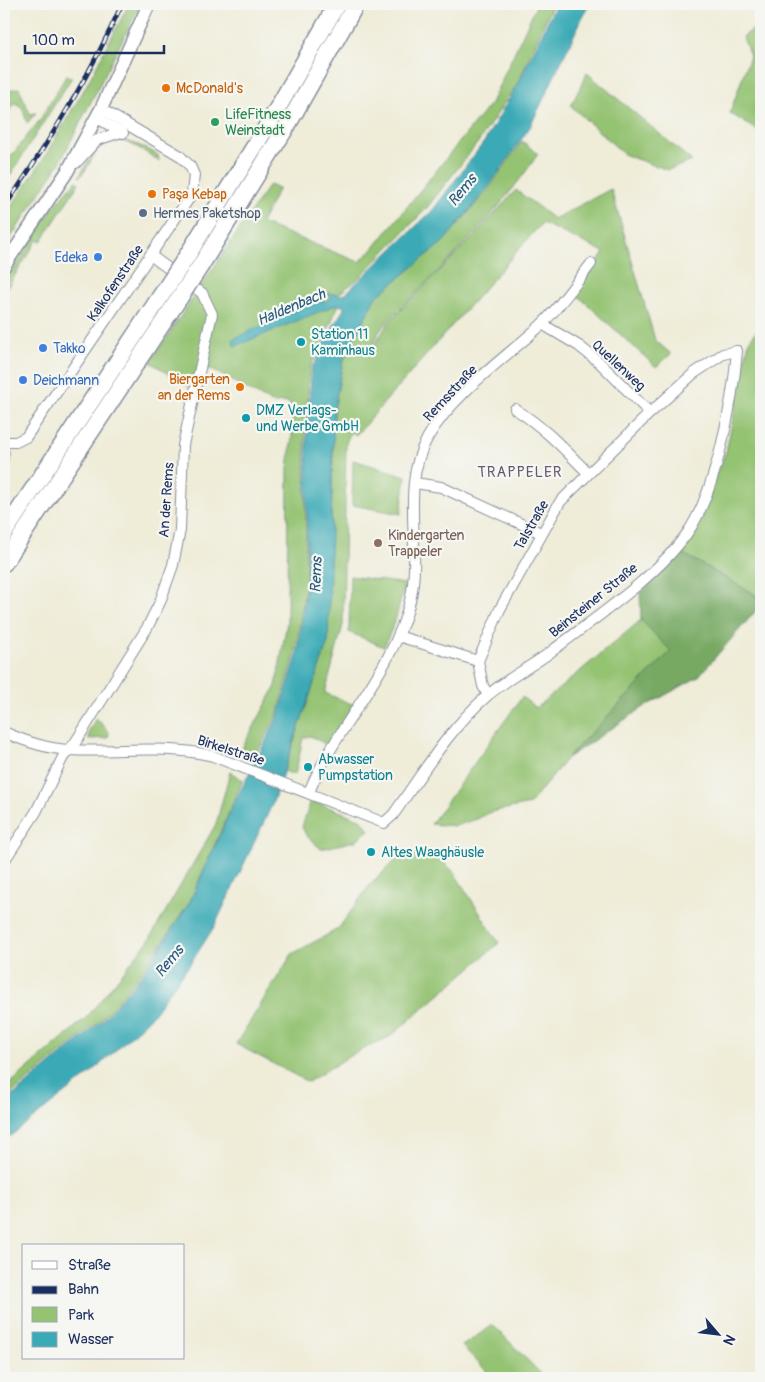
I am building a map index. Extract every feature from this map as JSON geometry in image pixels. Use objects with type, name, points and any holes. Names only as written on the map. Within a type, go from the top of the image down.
[{"type":"highway","points":[[4,563],[173,293],[187,256],[272,118],[337,4]]},
{"type":"highway","points":[[4,533],[173,293],[201,265],[287,126],[356,4]]},
{"type":"street","points":[[4,266],[67,172],[99,114],[149,4]]},
{"type":"street","name":"Kalkofenstraße","points":[[99,114],[121,132],[144,136]]},
{"type":"street","name":"Kalkofenstraße","points":[[4,442],[16,442],[26,437],[192,194],[194,175],[190,166],[179,155],[99,114]]},
{"type":"street","points":[[67,172],[97,140],[121,132]]},
{"type":"street","name":"An der Rems","points":[[4,861],[36,812],[69,750],[147,628],[160,602],[173,565],[180,530],[183,445],[200,366],[211,327],[212,314],[202,293],[150,255]]},
{"type":"street","name":"Remsstraße","points":[[310,792],[398,636],[410,602],[415,569],[415,483],[420,453],[428,437],[441,419],[464,395],[542,324],[591,264]]},
{"type":"street","name":"Quellenweg","points":[[542,324],[599,362],[650,413]]},
{"type":"street","name":"Talstraße","points":[[478,661],[500,609],[560,502],[650,413],[693,374],[723,354],[737,351]]},
{"type":"street","name":"Beinsteiner Straße","points":[[384,823],[393,815],[464,719],[488,695],[537,662],[610,607],[666,558],[688,531],[711,483],[736,371],[737,351]]},
{"type":"street","points":[[515,409],[552,436],[588,473]]},
{"type":"street","points":[[415,483],[448,489],[541,533]]},
{"type":"street","points":[[398,636],[478,661],[482,686],[488,695]]},
{"type":"street","name":"Birkelstraße","points":[[4,732],[32,743],[69,750],[184,749],[243,766],[384,823]]},
{"type":"green space","points":[[129,4],[141,4],[59,164],[4,248],[4,217],[42,161],[85,88]]},
{"type":"green space","points":[[537,4],[553,4],[517,84],[479,141],[426,209],[358,279],[337,295],[338,307],[310,368],[305,428],[306,581],[295,656],[277,716],[254,758],[239,754],[276,686],[287,622],[288,469],[293,427],[289,402],[272,403],[218,373],[200,366],[190,387],[150,362],[269,185],[279,188],[261,223],[359,262],[372,250],[491,103]]},
{"type":"green space","points":[[761,23],[761,133],[730,113],[750,56],[743,37]]},
{"type":"green space","points":[[587,73],[692,161],[668,170],[625,155],[571,106]]},
{"type":"green space","points":[[66,76],[72,77],[4,185],[4,165],[40,120]]},
{"type":"green space","points":[[19,88],[30,114],[36,113],[27,123],[22,107],[15,103],[4,119],[4,100],[9,97],[9,90]]},
{"type":"green space","points":[[120,140],[135,144],[149,150],[158,155],[159,161],[126,142],[110,142],[94,155],[79,177],[90,158],[100,147],[105,143],[112,141]]},
{"type":"green space","points":[[522,141],[538,154],[522,177],[486,221],[387,322],[379,332],[368,355],[389,322],[473,237],[516,190],[554,219],[611,189],[655,340],[671,354],[656,367],[576,294],[604,252],[542,223],[356,435],[351,431],[346,443],[343,625],[325,693],[354,705],[330,746],[310,736],[303,738],[295,775],[284,771],[328,642],[334,410],[343,361],[375,298],[443,242],[488,190]]},
{"type":"green space","points":[[76,181],[79,183],[41,242],[37,240],[4,293],[4,284],[52,209]]},
{"type":"green space","points":[[761,325],[761,598],[680,552],[726,452],[749,341]]},
{"type":"green space","points":[[4,448],[9,449],[12,455],[8,473],[4,476]]},
{"type":"green space","points":[[353,460],[406,476],[401,514],[352,505]]},
{"type":"green space","points":[[680,552],[761,598],[761,605],[698,677],[644,707],[567,758],[671,651],[641,620],[640,593]]},
{"type":"green space","points":[[350,576],[405,584],[395,621],[384,647],[349,632]]},
{"type":"green space","points":[[641,620],[672,650],[567,758],[530,804],[491,812],[455,826],[431,824],[522,697],[536,708]]},
{"type":"green space","points":[[96,718],[109,732],[108,738],[89,739],[89,731]]},
{"type":"green space","points":[[230,772],[243,780],[189,903],[140,975],[101,1020],[4,1100],[4,1089],[87,1017],[149,940],[216,824]]},
{"type":"green space","points":[[315,802],[362,820],[369,830],[355,841],[321,849],[306,835],[302,827],[310,803]]},
{"type":"green space","points":[[403,852],[434,854],[453,871],[499,943],[391,1036],[353,1054],[308,1082],[236,1044],[292,954],[338,929],[370,885]]},
{"type":"green space","points":[[493,1325],[545,1378],[493,1378],[462,1346]]},
{"type":"water","name":"Rems","points":[[556,4],[589,4],[530,127],[487,189],[443,242],[375,298],[343,361],[334,410],[328,642],[272,805],[214,927],[191,963],[149,1019],[90,1074],[4,1141],[4,1103],[102,1021],[142,975],[189,904],[234,803],[278,717],[297,656],[307,580],[307,428],[312,368],[344,309],[343,306],[336,305],[238,345],[234,346],[233,339],[289,312],[307,299],[318,298],[323,302],[333,298],[324,294],[345,294],[432,211],[484,142],[518,84]]},
{"type":"waterway","name":"Haldenbach","points":[[4,461],[8,462]]},
{"type":"railway","points":[[4,208],[68,109],[110,31],[122,4]]},
{"type":"place","name":"McDonald's","points":[[166,88]]},
{"type":"place","name":"LifeFitness Weinstadt","points":[[215,122]]},
{"type":"place","name":"Paşa Kebap","points":[[152,194]]},
{"type":"place","name":"Hermes Paketshop","points":[[143,213]]},
{"type":"place","name":"Edeka","points":[[98,257]]},
{"type":"place","name":"Station 11 Kaminhaus","points":[[301,342]]},
{"type":"place","name":"Takko","points":[[43,348]]},
{"type":"place","name":"Deichmann","points":[[23,380]]},
{"type":"place","name":"Biergarten an der Rems","points":[[240,387]]},
{"type":"place","name":"DMZ Verlags- und Werbe GmbH","points":[[246,418]]},
{"type":"place","name":"Kindergarten Trappeler","points":[[378,543]]},
{"type":"place","name":"Abwasser Pumpstation","points":[[308,767]]},
{"type":"place","name":"Altes Waaghäusle","points":[[371,852]]},
{"type":"district","name":"TRAPPELER","points":[[520,472]]}]
